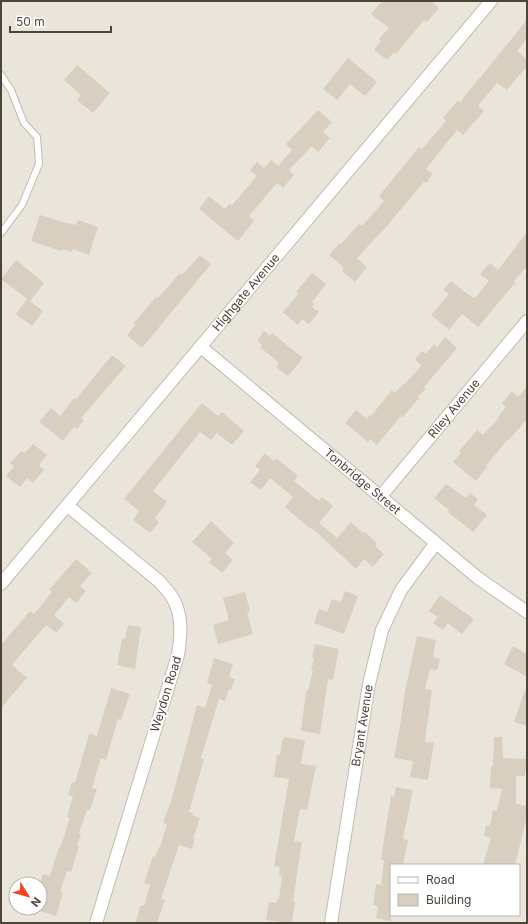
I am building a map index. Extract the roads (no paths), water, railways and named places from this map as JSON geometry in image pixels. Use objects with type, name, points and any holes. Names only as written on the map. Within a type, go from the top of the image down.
[{"type":"street","name":"Highgate Avenue","points":[[1,584],[491,1]]},
{"type":"street","name":"Riley Avenue","points":[[381,496],[527,321]]},
{"type":"street","name":"Tonbridge Street","points":[[201,347],[381,496],[436,544],[478,578],[527,612]]},
{"type":"street","name":"Weydon Road","points":[[68,506],[160,582],[172,597],[179,616],[181,636],[178,655],[96,923]]},
{"type":"street","name":"Bryant Avenue","points":[[331,923],[369,684],[382,630],[401,590],[436,544]]},
{"type":"lane","points":[[1,75],[11,90],[24,123],[37,137],[39,164],[22,205],[1,233]]}]
